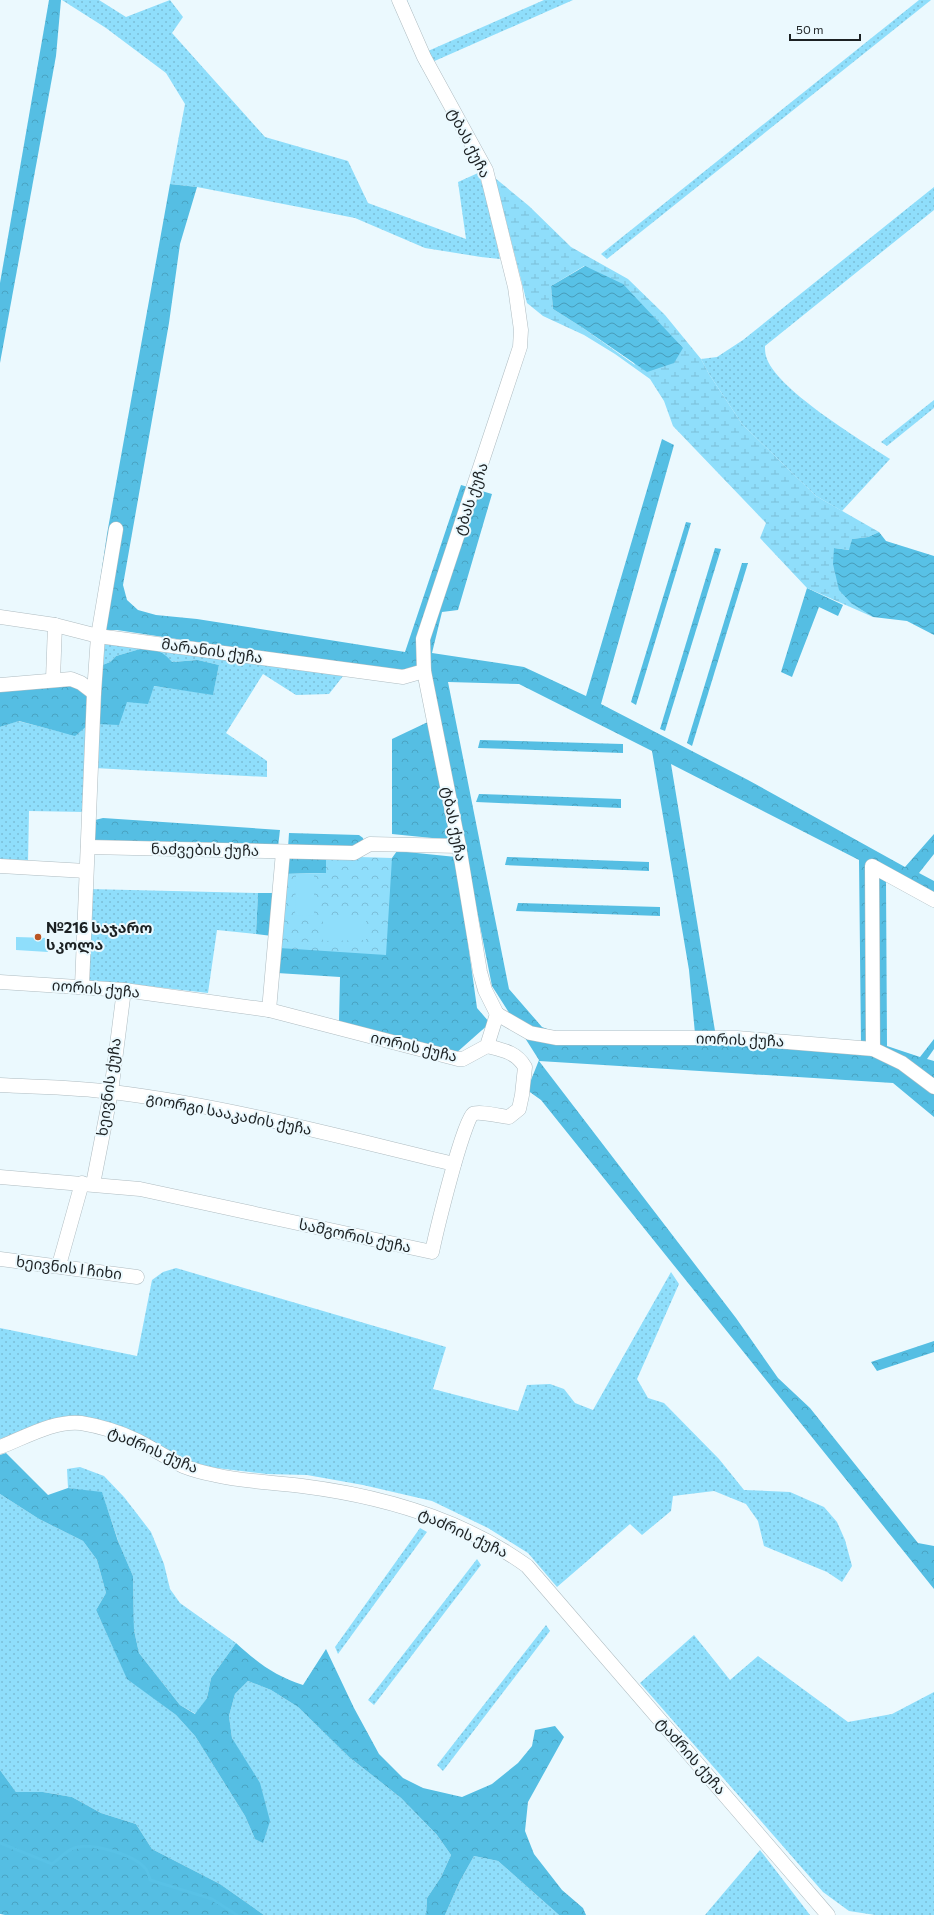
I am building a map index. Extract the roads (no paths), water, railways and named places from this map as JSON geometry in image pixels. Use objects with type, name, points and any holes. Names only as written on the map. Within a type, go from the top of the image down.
[{"type":"street","name":"ტბას ქუჩა","points":[[399,0],[424,57],[486,170],[515,287],[521,330],[520,347],[423,639],[424,671],[459,846],[480,972],[485,990],[497,1014]]},
{"type":"street","points":[[82,986],[94,693],[98,636],[116,529]]},
{"type":"street","name":"მარანის ქუჩა","points":[[0,617],[55,625],[98,636],[403,677],[424,671]]},
{"type":"street","points":[[53,679],[55,625]]},
{"type":"street","points":[[0,685],[53,679],[70,679],[81,683],[94,693]]},
{"type":"street","name":"ნაძვების ქუჩა","points":[[88,847],[354,853],[370,844],[459,846]]},
{"type":"street","points":[[269,1010],[283,852]]},
{"type":"street","points":[[0,866],[86,871]]},
{"type":"street","points":[[934,900],[872,866],[873,1049],[902,1063],[934,1087]]},
{"type":"street","name":"იორის ქუჩა","points":[[0,982],[82,986],[124,990],[269,1010],[451,1058],[463,1059],[487,1046]]},
{"type":"street","name":"ხეივნის ქუჩა","points":[[59,1265],[87,1183],[111,1092],[124,990]]},
{"type":"street","points":[[487,1046],[497,1014]]},
{"type":"street","name":"იორის ქუჩა","points":[[497,1014],[530,1033],[556,1038],[737,1038],[873,1049]]},
{"type":"street","name":"სამგორის ქუჩა","points":[[0,1177],[140,1188],[432,1252],[454,1164],[468,1120],[473,1114],[482,1112],[494,1116],[509,1116],[518,1109],[522,1095],[526,1067],[520,1058],[508,1051],[487,1046]]},
{"type":"street","name":"გიორგი სააკაძის ქუჩა","points":[[0,1084],[111,1092],[200,1106],[305,1128],[454,1164]]},
{"type":"street","name":"ხეივნის I ჩიხი","points":[[0,1259],[59,1265],[137,1277]]},
{"type":"street","name":"ტაძრის ქუჩა","points":[[0,1447],[57,1426],[79,1423],[106,1429],[136,1440],[185,1466],[216,1476],[251,1482],[302,1486],[394,1503],[435,1517],[502,1548],[527,1566],[828,1915]]},
{"type":"water","points":[[585,266],[623,284],[683,348],[674,363],[647,372],[553,309],[551,286]]},
{"type":"water","points":[[879,532],[886,541],[934,556],[934,635],[907,621],[873,617],[852,604],[839,590],[833,564],[834,548],[849,550],[852,539],[868,537]]},
{"type":"waterway","points":[[0,1843],[52,1864],[69,1850],[79,1847],[110,1850],[131,1858],[139,1863],[147,1871],[150,1880],[212,1899],[237,1915]]},
{"type":"place","name":"№216 საჯარო სკოლა","points":[[38,937]]}]
